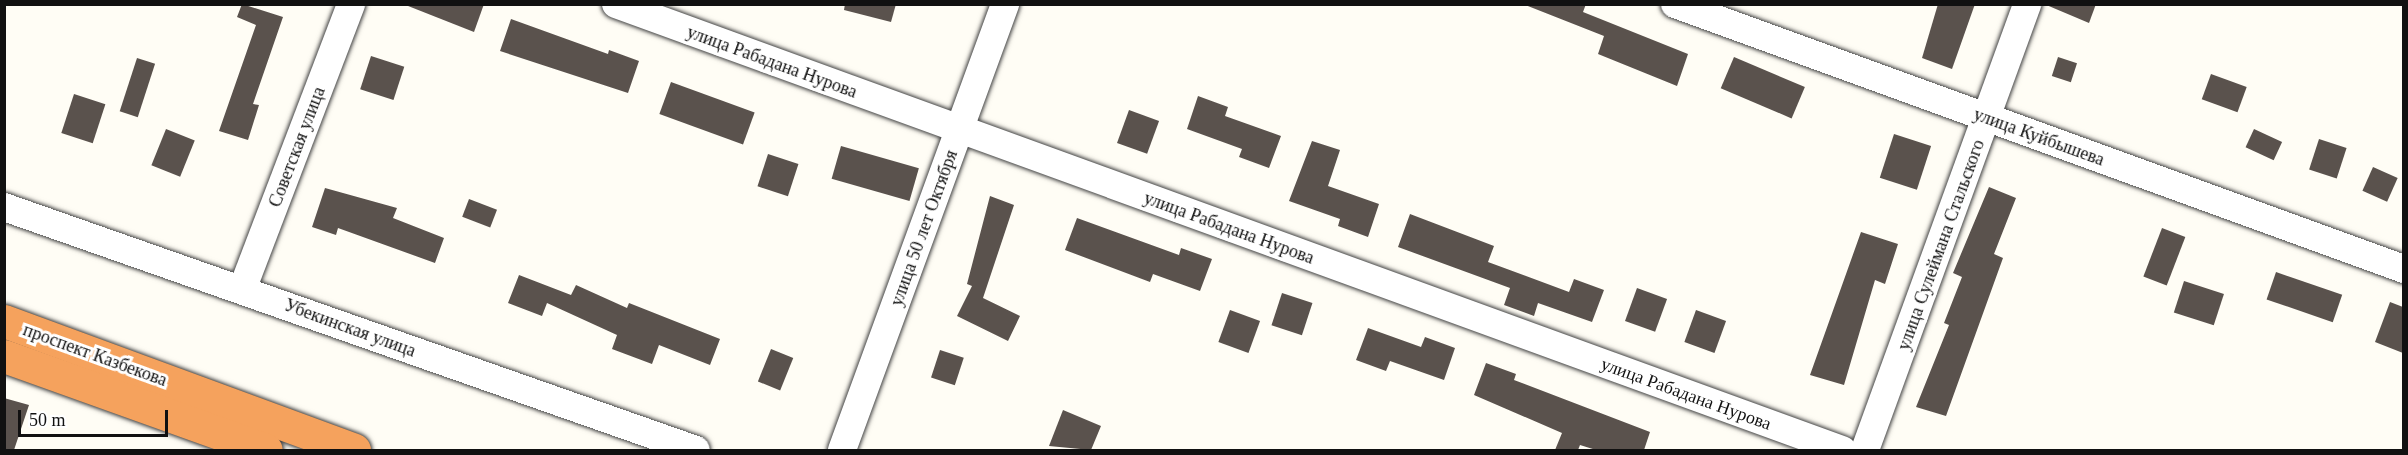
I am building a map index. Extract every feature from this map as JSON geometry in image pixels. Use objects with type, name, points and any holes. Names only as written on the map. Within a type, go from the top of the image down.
[{"type":"highway","name":"проспект Казбекова","points":[[4,321],[354,450]]},
{"type":"highway","name":"проспект Казбекова","points":[[4,356],[266,450]]},
{"type":"street","name":"Советская улица","points":[[242,290],[351,4]]},
{"type":"street","name":"улица Рабадана Нурова","points":[[616,4],[1842,450]]},
{"type":"street","name":"улица 50 лет Октября","points":[[842,450],[1005,4]]},
{"type":"street","name":"улица Куйбышева","points":[[1675,4],[2403,269]]},
{"type":"street","name":"улица Сулеймана Стальского","points":[[1865,450],[2027,4]]},
{"type":"street","name":"Убекинская улица","points":[[4,207],[696,450]]},
{"type":"building","points":[[242,4],[283,17],[253,104],[259,105],[248,140],[219,131],[256,25],[237,17]]},
{"type":"building","points":[[403,4],[484,4],[474,32]]},
{"type":"building","points":[[845,4],[896,4],[891,22],[844,10]]},
{"type":"building","points":[[1523,4],[1586,4],[1583,12],[1688,54],[1677,86],[1598,54],[1604,36]]},
{"type":"building","points":[[1938,4],[1975,4],[1952,69],[1922,58]]},
{"type":"building","points":[[2044,4],[2096,4],[2089,23]]},
{"type":"building","points":[[511,19],[608,54],[609,50],[639,61],[628,93],[500,51]]},
{"type":"building","points":[[371,56],[404,67],[393,100],[360,89]]},
{"type":"building","points":[[1734,57],[1805,87],[1792,118],[1721,88]]},
{"type":"building","points":[[2058,57],[2077,63],[2071,82],[2052,76]]},
{"type":"building","points":[[137,58],[155,64],[138,117],[120,111]]},
{"type":"building","points":[[2211,74],[2247,87],[2237,112],[2202,99]]},
{"type":"building","points":[[671,82],[755,112],[743,144],[659,114]]},
{"type":"building","points":[[74,94],[105,104],[93,143],[61,133]]},
{"type":"building","points":[[1198,96],[1228,107],[1225,116],[1281,136],[1269,168],[1239,157],[1242,149],[1187,129]]},
{"type":"building","points":[[1129,110],[1159,121],[1147,154],[1117,143]]},
{"type":"building","points":[[166,129],[195,141],[180,177],[151,165]]},
{"type":"building","points":[[2254,129],[2282,142],[2274,160],[2246,147]]},
{"type":"building","points":[[1894,134],[1931,146],[1917,190],[1880,178]]},
{"type":"building","points":[[2319,139],[2347,148],[2337,178],[2309,169]]},
{"type":"building","points":[[1312,141],[1340,150],[1328,186],[1379,204],[1368,237],[1338,226],[1340,219],[1289,201]]},
{"type":"building","points":[[841,146],[919,168],[909,201],[832,179]]},
{"type":"building","points":[[768,154],[798,164],[788,196],[757,186]]},
{"type":"building","points":[[2373,167],[2398,178],[2387,202],[2362,191]]},
{"type":"building","points":[[1989,187],[2016,198],[1994,254],[2003,258],[1946,416],[1916,407],[1949,325],[1944,323],[1962,277],[1953,273]]},
{"type":"building","points":[[325,188],[397,208],[393,218],[444,238],[435,263],[338,228],[336,235],[312,227]]},
{"type":"building","points":[[990,196],[1014,205],[983,298],[1020,316],[1008,341],[957,316],[972,286],[967,284]]},
{"type":"building","points":[[469,199],[497,210],[490,227],[462,217]]},
{"type":"building","points":[[1410,214],[1494,246],[1488,262],[1569,292],[1574,279],[1604,290],[1592,322],[1538,303],[1534,316],[1504,305],[1510,288],[1398,247]]},
{"type":"building","points":[[1077,218],[1179,255],[1181,248],[1212,259],[1200,291],[1153,274],[1150,282],[1065,250]]},
{"type":"building","points":[[2162,228],[2185,237],[2167,286],[2143,277]]},
{"type":"building","points":[[1861,232],[1898,244],[1885,284],[1875,280],[1844,385],[1810,375]]},
{"type":"building","points":[[2276,272],[2342,295],[2333,322],[2267,299]]},
{"type":"building","points":[[519,275],[571,295],[576,285],[627,308],[629,303],[720,339],[710,365],[659,345],[652,364],[612,349],[617,335],[547,303],[542,316],[508,303]]},
{"type":"building","points":[[2184,281],[2224,294],[2214,325],[2174,312]]},
{"type":"building","points":[[1637,288],[1667,299],[1655,332],[1625,321]]},
{"type":"building","points":[[1282,293],[1312,303],[1302,335],[1271,325]]},
{"type":"building","points":[[2390,302],[2403,307],[2403,353],[2375,342]]},
{"type":"building","points":[[1230,310],[1260,321],[1248,353],[1218,342]]},
{"type":"building","points":[[1696,310],[1726,321],[1714,353],[1684,342]]},
{"type":"building","points":[[1368,328],[1421,347],[1425,337],[1455,348],[1444,380],[1390,361],[1386,371],[1356,360]]},
{"type":"building","points":[[771,349],[793,358],[780,390],[758,381]]},
{"type":"building","points":[[940,350],[964,358],[955,385],[931,378]]},
{"type":"building","points":[[1486,363],[1516,374],[1514,380],[1650,432],[1644,450],[1596,450],[1580,445],[1578,450],[1555,450],[1562,433],[1474,395]]},
{"type":"building","points":[[4,398],[29,405],[14,450],[4,450]]},
{"type":"building","points":[[1063,410],[1101,426],[1091,450],[1049,446]]}]
